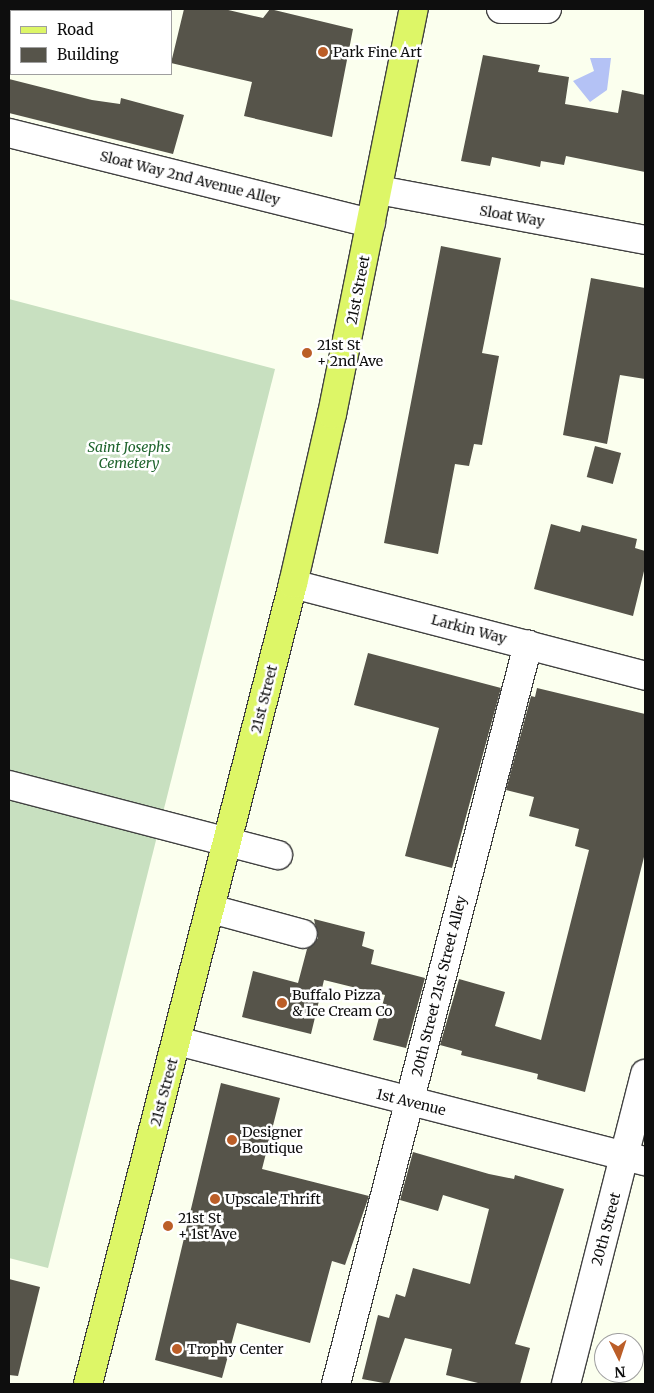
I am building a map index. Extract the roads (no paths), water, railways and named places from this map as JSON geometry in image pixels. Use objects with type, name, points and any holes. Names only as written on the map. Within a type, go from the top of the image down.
[{"type":"main road","name":"21st Street","points":[[88,1384],[228,842],[292,584],[379,190],[414,9]]},
{"type":"street","points":[[501,9],[547,9]]},
{"type":"street","name":"Sloat Way 2nd Avenue Alley","points":[[9,133],[371,223]]},
{"type":"street","name":"Sloat Way","points":[[379,190],[645,240]]},
{"type":"street","name":"Larkin Way","points":[[292,584],[645,676]]},
{"type":"street","name":"20th Street 21st Street Alley","points":[[336,1384],[528,645]]},
{"type":"street","points":[[9,786],[278,855]]},
{"type":"street","points":[[210,908],[303,934]]},
{"type":"street","name":"1st Avenue","points":[[177,1041],[635,1159]]},
{"type":"street","name":"20th Street","points":[[566,1384],[635,1159],[645,1074]]},
{"type":"water","points":[[590,58],[611,58],[607,90],[590,102],[573,81],[594,71]]},
{"type":"place","name":"Park Fine Art","points":[[323,52]]},
{"type":"place","name":"21st St + 2nd Ave","points":[[307,353]]},
{"type":"place","name":"Buffalo Pizza & Ice Cream Co","points":[[282,1003]]},
{"type":"place","name":"Designer Boutique","points":[[232,1140]]},
{"type":"place","name":"Upscale Thrift","points":[[215,1199]]},
{"type":"place","name":"21st St + 1st Ave","points":[[168,1226]]},
{"type":"place","name":"Trophy Center","points":[[177,1349]]},
{"type":"park label","name":"Saint Josephs Cemetery","points":[[129,456]]}]
